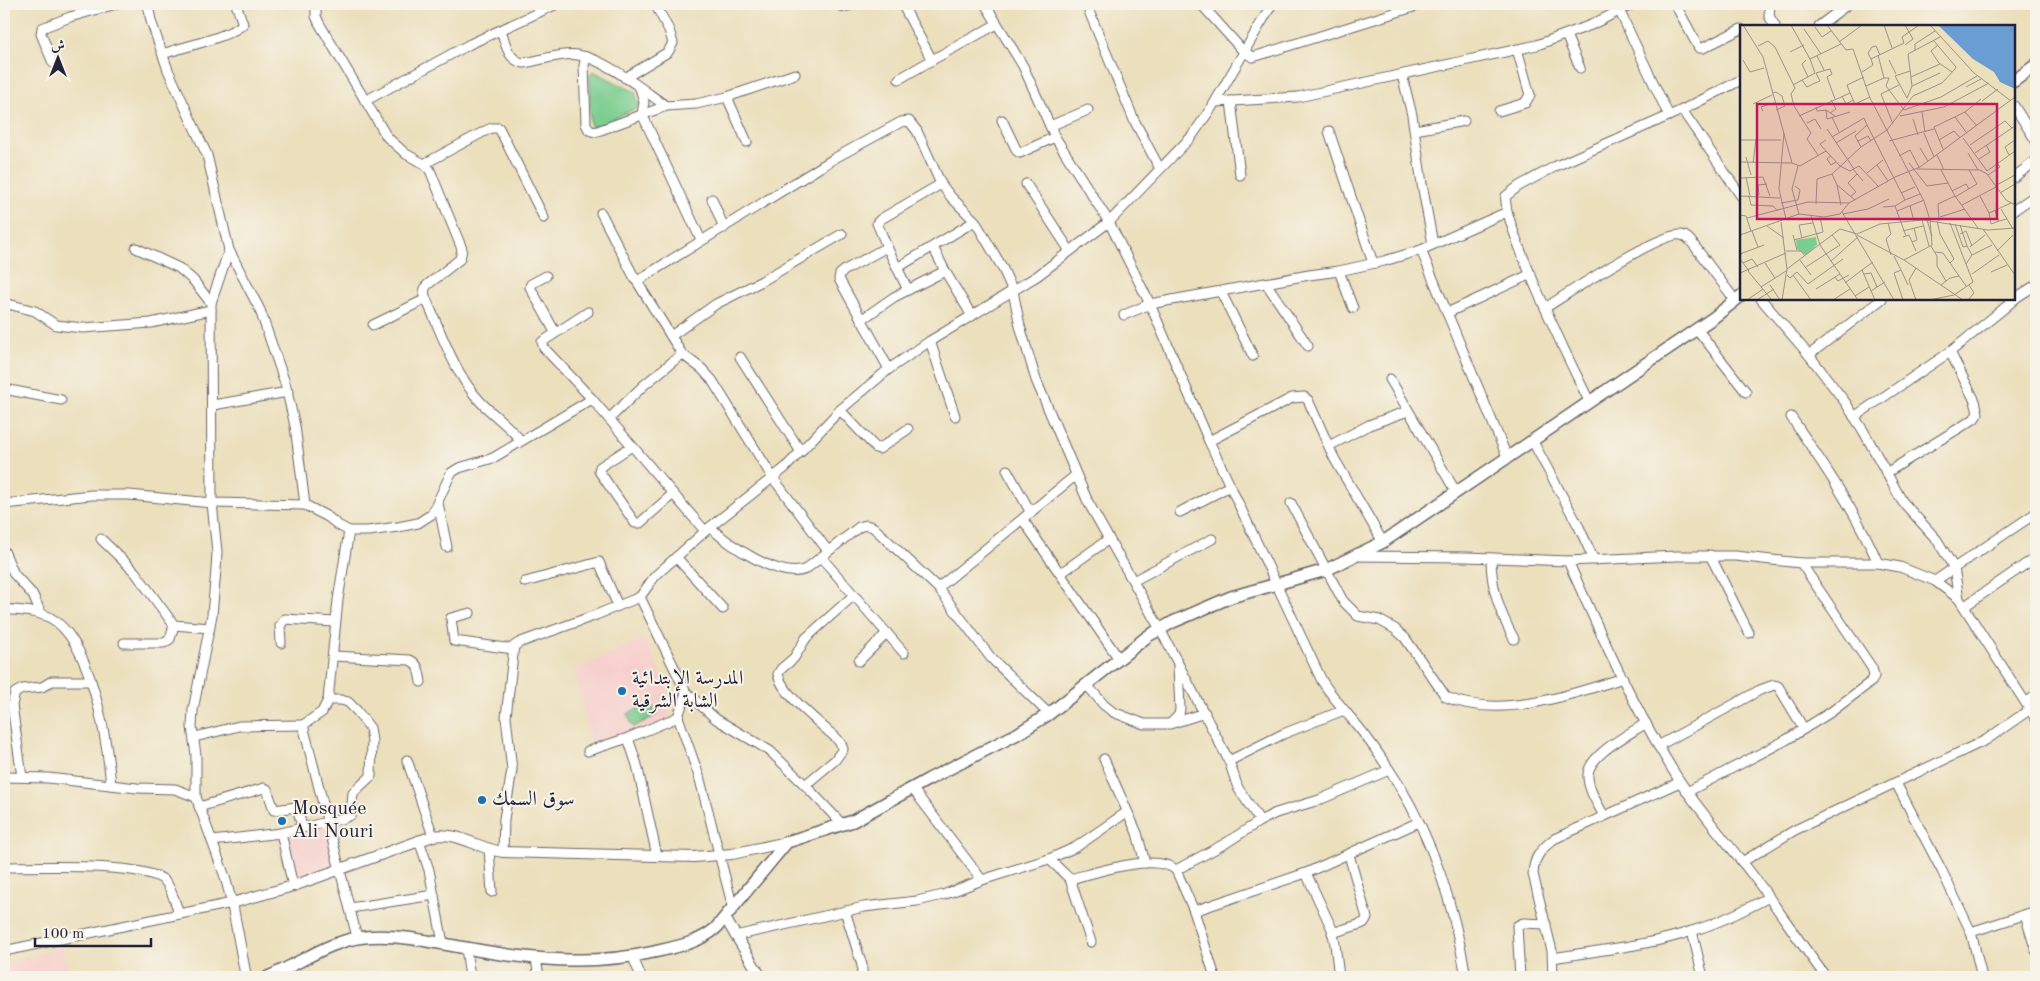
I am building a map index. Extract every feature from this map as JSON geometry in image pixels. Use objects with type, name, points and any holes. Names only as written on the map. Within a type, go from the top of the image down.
[{"type":"main road","points":[[2015,79],[2036,65]]},
{"type":"main road","points":[[268,977],[319,951],[357,937],[394,937],[443,943],[536,959],[588,961],[633,957],[697,940],[708,935],[725,918],[787,842],[861,817],[912,788],[997,746],[1049,714],[1148,636],[1160,629],[1201,609],[1244,593],[1326,570],[1383,542],[1738,298]]},
{"type":"street","points":[[53,63],[41,34],[42,28],[63,19],[116,4]]},
{"type":"street","points":[[148,4],[151,22],[172,81],[188,111],[207,155],[230,250],[260,310],[288,392],[295,426],[305,505]]},
{"type":"street","points":[[163,54],[240,27],[243,24],[236,4]]},
{"type":"street","points":[[316,4],[316,16],[319,23],[387,137],[406,154],[424,164],[430,170],[462,249],[460,259],[426,286],[424,292],[426,299],[459,371],[470,389],[479,401],[510,428],[520,440]]},
{"type":"street","points":[[365,101],[392,85],[557,4]]},
{"type":"street","points":[[625,78],[668,52],[673,44],[669,30],[655,4]]},
{"type":"street","points":[[836,4],[840,6],[854,4]]},
{"type":"street","points":[[902,4],[932,60]]},
{"type":"street","points":[[985,4],[1023,66],[1055,137],[1109,222],[1150,304],[1209,441],[1322,681],[1389,770],[1419,822],[1452,909],[1466,977]]},
{"type":"street","points":[[1201,4],[1244,52],[1250,56],[1257,56],[1423,4]]},
{"type":"street","points":[[503,852],[504,819],[512,770],[506,723],[513,649],[521,642],[640,598],[655,576],[708,529],[773,478],[801,452],[840,410],[889,369],[930,341],[1013,291],[1109,222],[1192,136],[1216,102],[1272,4]]},
{"type":"street","points":[[1216,102],[1298,98],[1537,45],[1620,12],[1633,4]]},
{"type":"street","points":[[1675,4],[1699,48],[1703,48],[1740,30]]},
{"type":"street","points":[[1770,4],[1769,16],[1774,25]]},
{"type":"street","points":[[1820,25],[1848,4]]},
{"type":"street","points":[[1089,5],[1134,120],[1160,169]]},
{"type":"street","points":[[1620,12],[1669,116]]},
{"type":"street","points":[[899,79],[997,24]]},
{"type":"street","points":[[501,30],[512,59],[516,62],[524,63],[576,54],[586,57],[625,78],[666,106]]},
{"type":"street","points":[[1566,35],[1580,68]]},
{"type":"street","points":[[1499,112],[1525,103],[1530,95],[1517,49]]},
{"type":"street","points":[[586,57],[584,65],[586,121],[589,130],[598,132],[666,106],[696,104],[727,98],[795,74]]},
{"type":"street","points":[[1402,75],[1415,130],[1422,184],[1433,244]]},
{"type":"street","points":[[1589,401],[1531,274],[1507,212],[1506,196],[1518,186],[1591,150],[1682,110],[1740,81]]},
{"type":"street","points":[[640,88],[644,102],[642,114],[701,240]]},
{"type":"street","points":[[727,98],[747,142]]},
{"type":"street","points":[[1231,102],[1240,175]]},
{"type":"street","points":[[2015,108],[2036,141]]},
{"type":"street","points":[[1050,126],[1088,110]]},
{"type":"street","points":[[1682,110],[1740,195]]},
{"type":"street","points":[[637,281],[835,158],[906,120],[911,122],[941,184],[975,221],[984,234],[1013,291],[1020,326],[1036,380],[1088,502],[1205,713],[1229,761],[1238,788],[1260,821]]},
{"type":"street","points":[[1002,120],[1017,151],[1020,153],[1024,153],[1055,137]]},
{"type":"street","points":[[1415,130],[1464,121]]},
{"type":"street","points":[[424,164],[487,130],[499,128],[544,218]]},
{"type":"street","points":[[1329,131],[1373,262]]},
{"type":"street","points":[[2015,176],[2036,161]]},
{"type":"street","points":[[908,290],[877,223],[941,184]]},
{"type":"street","points":[[1026,184],[1070,251]]},
{"type":"street","points":[[2015,209],[2036,196]]},
{"type":"street","points":[[712,199],[724,228]]},
{"type":"street","points":[[1124,315],[1150,304],[1339,271],[1421,250],[1507,212]]},
{"type":"street","points":[[601,213],[637,281],[682,354],[702,369],[712,380],[773,478],[824,554],[854,595],[904,653]]},
{"type":"street","points":[[897,268],[975,221]]},
{"type":"street","points":[[671,336],[716,304],[762,281],[842,234]]},
{"type":"street","points":[[1545,308],[1620,261],[1668,238],[1681,236],[1688,238],[1694,244],[1738,298]]},
{"type":"street","points":[[887,247],[840,274],[840,284],[889,369]]},
{"type":"street","points":[[933,247],[972,316]]},
{"type":"street","points":[[136,248],[179,268],[193,280],[211,307]]},
{"type":"street","points":[[230,250],[211,307],[212,503],[217,552],[214,601],[192,716],[192,727],[195,737],[196,797],[225,877],[232,903],[246,977]]},
{"type":"street","points":[[1421,250],[1507,457]]},
{"type":"street","points":[[861,320],[908,290],[945,271]]},
{"type":"street","points":[[1339,271],[1352,308]]},
{"type":"street","points":[[1447,312],[1531,274]]},
{"type":"street","points":[[546,276],[531,284],[530,287],[555,332]]},
{"type":"street","points":[[1266,283],[1308,346]]},
{"type":"street","points":[[2015,299],[2036,285]]},
{"type":"street","points":[[1221,292],[1253,356]]},
{"type":"street","points":[[373,325],[426,299]]},
{"type":"street","points":[[1762,300],[1809,355],[1854,417],[1902,501],[1937,540],[1954,568],[1962,602],[2036,719]]},
{"type":"street","points":[[1809,355],[1881,300]]},
{"type":"street","points":[[1854,417],[1950,352],[2013,300]]},
{"type":"street","points":[[4,303],[35,311],[56,325],[83,328],[151,323],[211,307]]},
{"type":"street","points":[[588,312],[545,339],[542,345],[592,399],[673,494],[708,529],[726,542],[780,570],[798,573],[859,527],[866,525],[873,527],[938,588],[991,658],[1049,714]]},
{"type":"street","points":[[1697,328],[1746,392]]},
{"type":"street","points":[[930,341],[955,416]]},
{"type":"street","points":[[1886,473],[1974,419],[1978,414],[1975,401],[1950,352]]},
{"type":"street","points":[[609,419],[644,385],[682,354]]},
{"type":"street","points":[[740,357],[801,452]]},
{"type":"street","points":[[1390,379],[1456,492]]},
{"type":"street","points":[[4,389],[61,400]]},
{"type":"street","points":[[213,405],[288,392]]},
{"type":"street","points":[[1209,441],[1292,398],[1304,397],[1308,400],[1334,458],[1383,542]]},
{"type":"street","points":[[4,504],[108,495],[212,503],[305,505],[349,531],[368,531],[418,523],[432,514],[451,473],[459,468],[493,458],[520,440],[592,399]]},
{"type":"street","points":[[840,410],[879,449],[908,429]]},
{"type":"street","points":[[1329,446],[1369,425],[1408,411]]},
{"type":"street","points":[[1791,417],[1831,476],[1861,528],[1878,563]]},
{"type":"street","points":[[1532,440],[1558,485],[1594,560]]},
{"type":"street","points":[[632,446],[600,468],[599,471],[634,523],[637,525],[640,523],[673,494]]},
{"type":"street","points":[[1007,470],[1031,513]]},
{"type":"street","points":[[938,588],[1076,475]]},
{"type":"street","points":[[1180,512],[1230,486]]},
{"type":"street","points":[[438,503],[447,547]]},
{"type":"street","points":[[1291,503],[1339,596],[1352,613],[1379,620],[1406,638],[1443,694],[1454,701],[1478,706],[1509,706],[1557,697],[1623,678]]},
{"type":"street","points":[[1935,581],[2036,513]]},
{"type":"street","points":[[1023,520],[1119,659]]},
{"type":"street","points":[[195,737],[239,726],[303,725],[322,712],[328,700],[335,622],[349,531]]},
{"type":"street","points":[[101,539],[136,572],[174,625],[210,628]]},
{"type":"street","points":[[1061,573],[1109,539]]},
{"type":"street","points":[[1133,581],[1212,539]]},
{"type":"street","points":[[4,551],[14,574],[32,595],[41,614]]},
{"type":"street","points":[[1710,555],[1749,634]]},
{"type":"street","points":[[1356,556],[1568,561],[1710,555],[1800,563],[1878,563],[1900,567],[1935,581],[1962,602]]},
{"type":"street","points":[[676,557],[723,609]]},
{"type":"street","points":[[1491,558],[1492,582],[1498,604],[1504,622],[1514,639]]},
{"type":"street","points":[[1962,602],[2036,558]]},
{"type":"street","points":[[1568,561],[1607,648],[1658,746],[1680,782],[1710,824],[1769,897],[1826,977]]},
{"type":"street","points":[[525,582],[599,562],[618,606]]},
{"type":"street","points":[[1687,792],[1804,729],[1832,712],[1872,681],[1874,676],[1872,668],[1800,563]]},
{"type":"street","points":[[805,784],[835,760],[843,749],[839,741],[785,688],[780,682],[778,674],[794,658],[806,638],[854,595]]},
{"type":"street","points":[[640,598],[686,692],[716,719],[770,751],[805,784],[842,824]]},
{"type":"street","points":[[4,609],[41,614],[54,620],[66,630],[77,649],[102,716],[110,785]]},
{"type":"street","points":[[470,613],[452,618],[454,641],[513,649]]},
{"type":"street","points":[[281,642],[280,626],[285,620],[335,622]]},
{"type":"street","points":[[124,643],[164,643],[170,639],[174,625]]},
{"type":"street","points":[[859,661],[887,634]]},
{"type":"street","points":[[333,656],[410,660],[415,662],[421,682]]},
{"type":"street","points":[[1170,724],[1179,715],[1180,709],[1178,662]]},
{"type":"street","points":[[22,777],[12,705],[15,693],[22,689],[42,687],[52,681],[90,681]]},
{"type":"street","points":[[1087,685],[1104,705],[1113,712],[1144,724],[1170,724],[1205,713]]},
{"type":"street","points":[[1658,746],[1760,690],[1774,685],[1778,686],[1804,729]]},
{"type":"street","points":[[686,692],[678,717],[699,776],[733,908]]},
{"type":"street","points":[[1742,862],[1796,830],[1986,740],[2028,707],[2036,696]]},
{"type":"street","points":[[212,841],[281,834],[302,827],[344,818],[351,814],[352,793],[371,776],[372,740],[370,728],[348,702],[328,700]]},
{"type":"street","points":[[1229,761],[1283,734],[1344,710]]},
{"type":"street","points":[[588,751],[628,738],[678,717]]},
{"type":"street","points":[[1604,816],[1589,784],[1589,769],[1600,754],[1646,723]]},
{"type":"street","points":[[303,725],[326,822],[357,937]]},
{"type":"street","points":[[628,738],[645,798],[658,856]]},
{"type":"street","points":[[1104,759],[1137,833],[1145,863]]},
{"type":"street","points":[[407,760],[432,836]]},
{"type":"street","points":[[1176,870],[1276,813],[1319,800],[1389,770]]},
{"type":"street","points":[[4,777],[175,790],[196,797]]},
{"type":"street","points":[[1553,977],[1553,958],[1533,874],[1533,865],[1537,856],[1543,847],[1554,839],[1680,782]]},
{"type":"street","points":[[1896,783],[1942,871],[1971,932],[1982,977]]},
{"type":"street","points":[[199,807],[264,788],[267,789],[274,810],[297,807],[302,827]]},
{"type":"street","points":[[912,788],[982,880]]},
{"type":"street","points":[[736,936],[845,911],[926,900],[956,891],[982,880],[1049,859],[1076,847],[1127,812]]},
{"type":"street","points":[[1194,911],[1306,873],[1419,822]]},
{"type":"street","points":[[281,834],[293,886]]},
{"type":"street","points":[[4,951],[232,903],[293,886],[432,836],[455,836],[488,849],[503,852],[658,856],[720,856],[787,842]]},
{"type":"street","points":[[419,840],[429,870],[443,943]]},
{"type":"street","points":[[488,849],[492,892]]},
{"type":"street","points":[[1332,932],[1361,924],[1367,918],[1349,855]]},
{"type":"street","points":[[1049,859],[1070,878],[1090,942]]},
{"type":"street","points":[[1070,878],[1145,863],[1168,865],[1176,870],[1194,911],[1215,977]]},
{"type":"street","points":[[4,867],[102,868],[131,870],[153,875],[165,882],[179,913]]},
{"type":"street","points":[[1306,873],[1332,932],[1339,977]]},
{"type":"street","points":[[350,908],[434,895]]},
{"type":"street","points":[[1553,958],[1692,932],[1742,912],[1769,897]]},
{"type":"street","points":[[845,911],[862,965],[860,977]]},
{"type":"street","points":[[1971,932],[2036,911]]},
{"type":"street","points":[[2025,914],[2036,951]]},
{"type":"street","points":[[725,918],[761,977]]},
{"type":"street","points":[[1520,977],[1518,926],[1523,923],[1546,924]]},
{"type":"street","points":[[1692,932],[1702,977]]},
{"type":"street","points":[[466,948],[470,977]]},
{"type":"street","points":[[633,957],[641,977]]},
{"type":"street","points":[[536,959],[539,977]]},
{"type":"shaded area","name":"المدرسة الإبتدائية الشابة الشرقية","points":[[644,638],[669,691],[662,692],[671,709],[666,721],[591,744],[574,670]]},
{"type":"shaded area","points":[[323,819],[335,868],[289,883],[276,832]]},
{"type":"shaded area","points":[[62,947],[71,977],[8,977],[5,964]]},
{"type":"green space","points":[[593,71],[635,92],[639,105],[637,108],[597,126],[591,126],[590,75]]},
{"type":"green space","points":[[651,703],[657,715],[633,727],[627,714]]},
{"type":"place","name":"المدرسة الإبتدائية الشابة الشرقية","points":[[622,691]]},
{"type":"place","name":"سوق السمك","points":[[482,800]]},
{"type":"place","name":"Mosquée Ali Nouri","points":[[282,821]]}]
